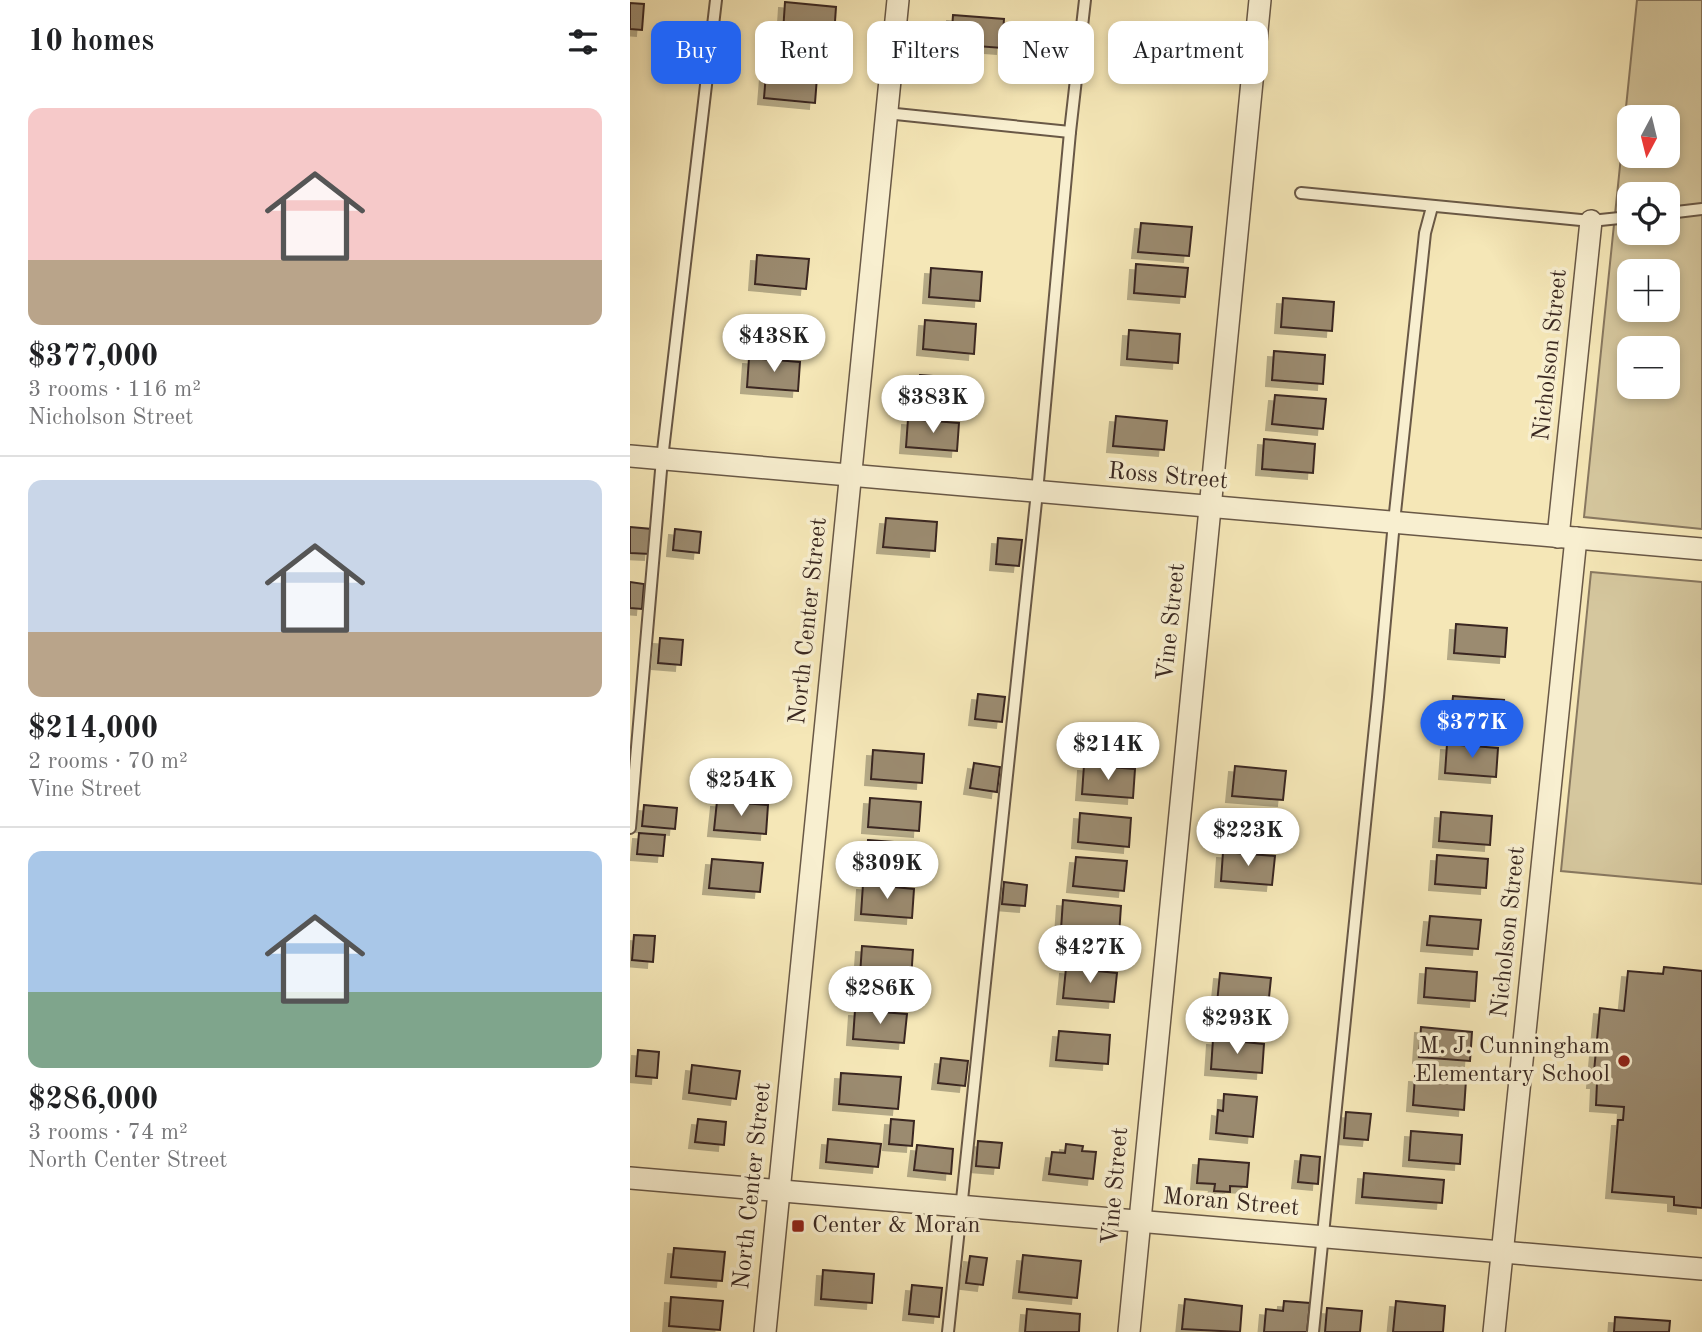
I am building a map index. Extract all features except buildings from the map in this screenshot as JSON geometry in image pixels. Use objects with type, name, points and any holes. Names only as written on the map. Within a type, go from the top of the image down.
[{"type":"street","name":"North Center Street","points":[[765,1332],[898,0]]},
{"type":"street","name":"Vine Street","points":[[1129,1332],[1260,0]]},
{"type":"street","name":"Nicholson Street","points":[[1494,1332],[1567,537],[1591,221]]},
{"type":"street","name":"Ross Street","points":[[630,456],[1702,549]]},
{"type":"street","name":"Moran Street","points":[[630,1178],[1702,1269]]},
{"type":"lane","points":[[630,828],[662,459],[716,0]]},
{"type":"lane","points":[[948,1332],[1037,492],[1070,132],[1085,0]]},
{"type":"lane","points":[[886,113],[1070,132]]},
{"type":"lane","points":[[1301,193],[1591,221],[1617,218]]},
{"type":"lane","points":[[1313,1332],[1394,522],[1425,233],[1432,207]]},
{"type":"lane","points":[[1680,212],[1702,209]]},
{"type":"shaded area","points":[[1637,0],[1702,0],[1702,529],[1584,517],[1617,195],[1617,245],[1680,245],[1680,182],[1618,182],[1620,168],[1680,168],[1680,105],[1626,105]]},
{"type":"shaded area","points":[[1591,572],[1702,582],[1702,884],[1561,871]]},
{"type":"place","name":"M. J. Cunningham Elementary School","points":[[1624,1061]]},
{"type":"place","name":"Center & Moran","points":[[798,1226]]}]
